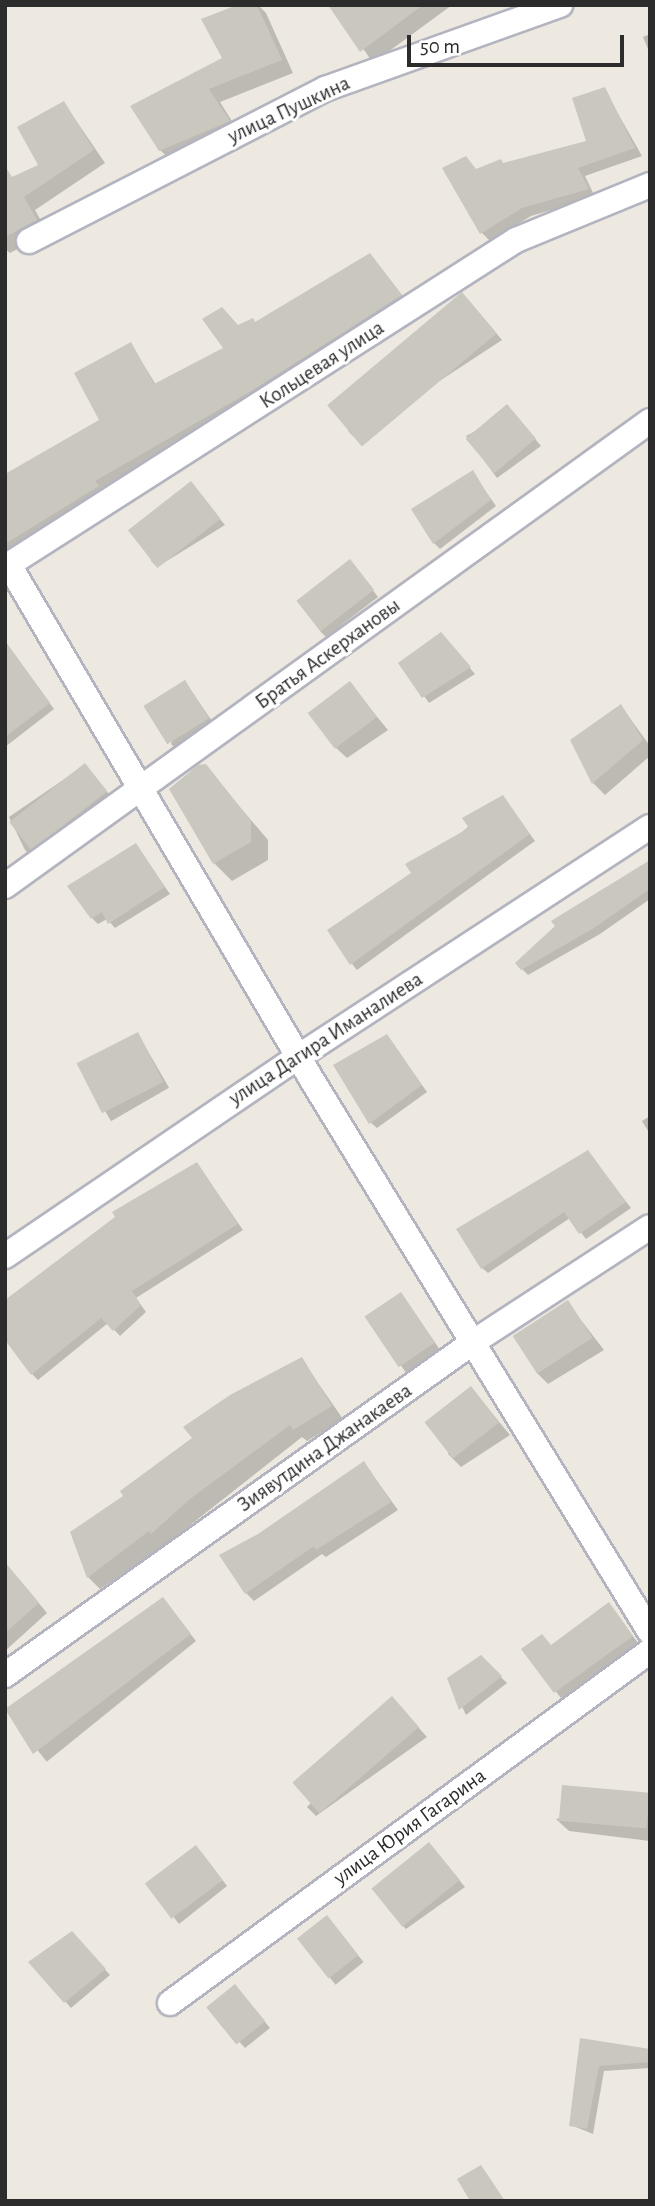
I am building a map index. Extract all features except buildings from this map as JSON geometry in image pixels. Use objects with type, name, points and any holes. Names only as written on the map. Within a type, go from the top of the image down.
[{"type":"street","name":"улица Пушкина","points":[[29,241],[325,89],[560,5]]},
{"type":"street","name":"Кольцевая улица","points":[[7,566],[516,240],[649,189]]},
{"type":"street","name":"Братья Аскерхановы","points":[[5,886],[650,421]]},
{"type":"street","points":[[7,566],[298,1057],[650,1632]]},
{"type":"street","name":"улица Дагира Иманалиева","points":[[5,1256],[298,1057],[650,827]]},
{"type":"street","name":"Зиявутдина Джанакаева","points":[[5,1675],[472,1343],[650,1227]]},
{"type":"street","name":"улица Юрия Гагарина","points":[[170,2003],[650,1651]]}]
